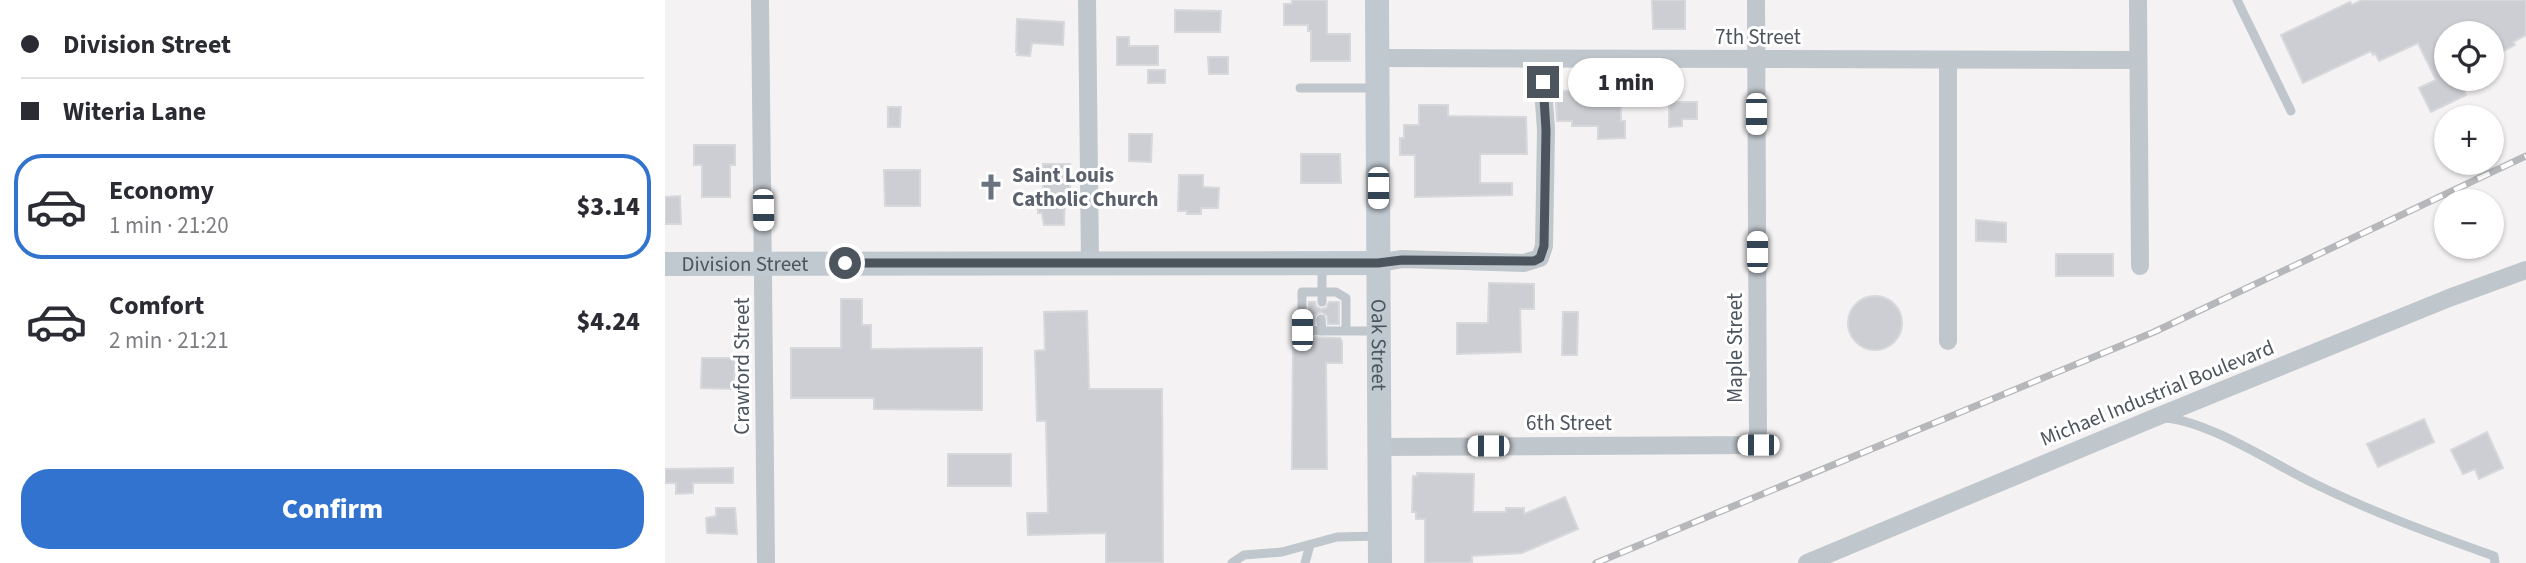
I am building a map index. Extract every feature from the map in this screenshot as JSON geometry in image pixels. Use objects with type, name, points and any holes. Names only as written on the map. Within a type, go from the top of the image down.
[{"type":"main road","name":"Oak Street","points":[[1377,0],[1381,563]]},
{"type":"main road","name":"Division Street","points":[[665,264],[1378,263]]},
{"type":"street","name":"Crawford Street","points":[[761,0],[766,563]]},
{"type":"street","points":[[1087,0],[1090,263]]},
{"type":"street","name":"Maple Street","points":[[1756,0],[1758,445]]},
{"type":"street","points":[[2138,0],[2140,266]]},
{"type":"street","name":"7th Street","points":[[1378,58],[2138,60]]},
{"type":"street","name":"Division Street","points":[[1378,263],[1402,260],[1524,263],[1540,258],[1544,246],[1546,130],[1541,59]]},
{"type":"street","points":[[1948,60],[1948,341]]},
{"type":"street","name":"Michael Industrial Boulevard","points":[[1807,563],[2154,418],[2449,298],[2526,270]]},
{"type":"street","name":"6th Street","points":[[1379,447],[1758,445]]},
{"type":"lane","points":[[2237,0],[2291,111]]},
{"type":"lane","points":[[1300,88],[1378,88]]},
{"type":"lane","points":[[1322,263],[1322,297]]},
{"type":"lane","points":[[1346,330],[1346,298],[1336,292],[1322,297],[1302,292],[1302,330],[1378,331]]},
{"type":"lane","points":[[1321,319],[1322,331]]},
{"type":"lane","points":[[2154,418],[2169,418],[2198,425],[2315,484],[2396,520],[2494,556],[2495,563]]},
{"type":"lane","points":[[1232,563],[1244,555],[1282,552],[1337,537],[1380,536]]},
{"type":"lane","points":[[1305,563],[1310,545]]},
{"type":"building","points":[[1292,0],[1327,0],[1327,34],[1350,34],[1350,61],[1311,61],[1311,31],[1308,31],[1308,25],[1284,25],[1284,4],[1292,4]]},
{"type":"building","points":[[1652,0],[1685,0],[1685,29],[1653,29]]},
{"type":"building","points":[[2362,0],[2526,0],[2526,35],[2504,51],[2504,21],[2434,21],[2434,76],[2418,43],[2379,61],[2371,51],[2303,83],[2281,35],[2350,2],[2352,5]]},
{"type":"building","points":[[1175,10],[1221,11],[1220,32],[1175,32]]},
{"type":"building","points":[[1017,19],[1064,22],[1063,45],[1032,43],[1030,56],[1017,55]]},
{"type":"building","points":[[1117,37],[1129,37],[1129,46],[1158,46],[1158,65],[1117,65]]},
{"type":"building","points":[[1208,57],[1228,57],[1228,74],[1209,74]]},
{"type":"building","points":[[1148,70],[1165,70],[1165,83],[1148,83]]},
{"type":"building","points":[[2434,81],[2434,91],[2464,91],[2466,95],[2445,105],[2434,105],[2434,111],[2431,112],[2419,88]]},
{"type":"building","points":[[1620,90],[1621,121],[1625,121],[1625,138],[1598,139],[1598,126],[1572,126],[1572,121],[1557,121],[1555,91]]},
{"type":"building","points":[[1669,102],[1697,102],[1697,119],[1682,119],[1682,126],[1669,127]]},
{"type":"building","points":[[1419,105],[1448,105],[1448,116],[1526,117],[1527,154],[1480,154],[1480,183],[1512,183],[1512,195],[1415,197],[1415,155],[1400,155],[1400,138],[1404,138],[1404,125],[1419,125]]},
{"type":"building","points":[[888,107],[901,107],[900,127],[888,127]]},
{"type":"building","points":[[1129,134],[1152,134],[1151,162],[1129,161]]},
{"type":"building","points":[[694,145],[735,145],[735,165],[730,165],[730,197],[702,197],[702,165],[694,165]]},
{"type":"building","points":[[1301,154],[1340,154],[1341,183],[1301,183]]},
{"type":"building","points":[[1043,164],[1070,164],[1070,190],[1065,190],[1064,225],[1044,225],[1042,213],[1038,213],[1038,198],[1043,198]]},
{"type":"building","points":[[884,170],[920,170],[920,206],[885,206]]},
{"type":"building","points":[[1179,175],[1203,175],[1203,187],[1219,188],[1218,208],[1201,208],[1201,214],[1178,211]]},
{"type":"building","points":[[680,196],[681,224],[665,224],[665,197]]},
{"type":"building","points":[[1976,220],[2006,223],[2006,242],[1976,241]]},
{"type":"building","points":[[2056,254],[2113,254],[2113,276],[2056,276]]},
{"type":"building","points":[[1489,283],[1534,284],[1534,309],[1520,309],[1521,352],[1457,354],[1457,323],[1488,323]]},
{"type":"building","points":[[1875,296],[1894,304],[1902,323],[1894,342],[1875,350],[1856,342],[1848,323],[1856,304]]},
{"type":"building","points":[[841,299],[862,299],[862,325],[871,325],[871,349],[982,348],[982,410],[874,409],[874,398],[791,398],[791,348],[841,348]]},
{"type":"building","points":[[1309,302],[1315,302],[1321,309],[1326,308],[1329,302],[1339,302],[1339,324],[1328,324],[1327,316],[1321,312],[1315,315],[1314,324],[1309,323]]},
{"type":"building","points":[[1087,311],[1089,389],[1162,389],[1163,563],[1106,563],[1106,533],[1028,535],[1027,513],[1048,513],[1046,421],[1037,421],[1035,351],[1045,350],[1044,312]]},
{"type":"building","points":[[1563,312],[1578,312],[1577,355],[1562,355]]},
{"type":"building","points":[[1306,337],[1340,338],[1342,341],[1342,363],[1326,363],[1327,469],[1292,469],[1293,343],[1306,343]]},
{"type":"building","points":[[702,358],[735,358],[734,389],[701,388]]},
{"type":"building","points":[[2424,419],[2434,442],[2378,467],[2367,444]]},
{"type":"building","points":[[2487,432],[2503,468],[2479,479],[2475,469],[2463,474],[2451,450]]},
{"type":"building","points":[[948,454],[1011,454],[1011,486],[948,486]]},
{"type":"building","points":[[733,468],[733,483],[693,483],[693,493],[676,494],[676,483],[665,483],[665,469]]},
{"type":"building","points":[[1417,473],[1474,474],[1473,512],[1506,512],[1506,508],[1524,508],[1524,514],[1565,497],[1578,529],[1522,553],[1472,556],[1472,563],[1425,563],[1425,519],[1416,519],[1416,512],[1412,512],[1413,476],[1417,476]]},
{"type":"building","points":[[716,508],[735,508],[737,534],[707,533],[706,518],[716,516]]},
{"type":"railway","points":[[1596,563],[2154,332],[2526,156]]},
{"type":"place","name":"Saint Louis Catholic Church","points":[[991,187]]},
{"type":"route","points":[[845,263],[1534,261],[1540,258],[1544,246],[1546,130],[1543,82]]}]
